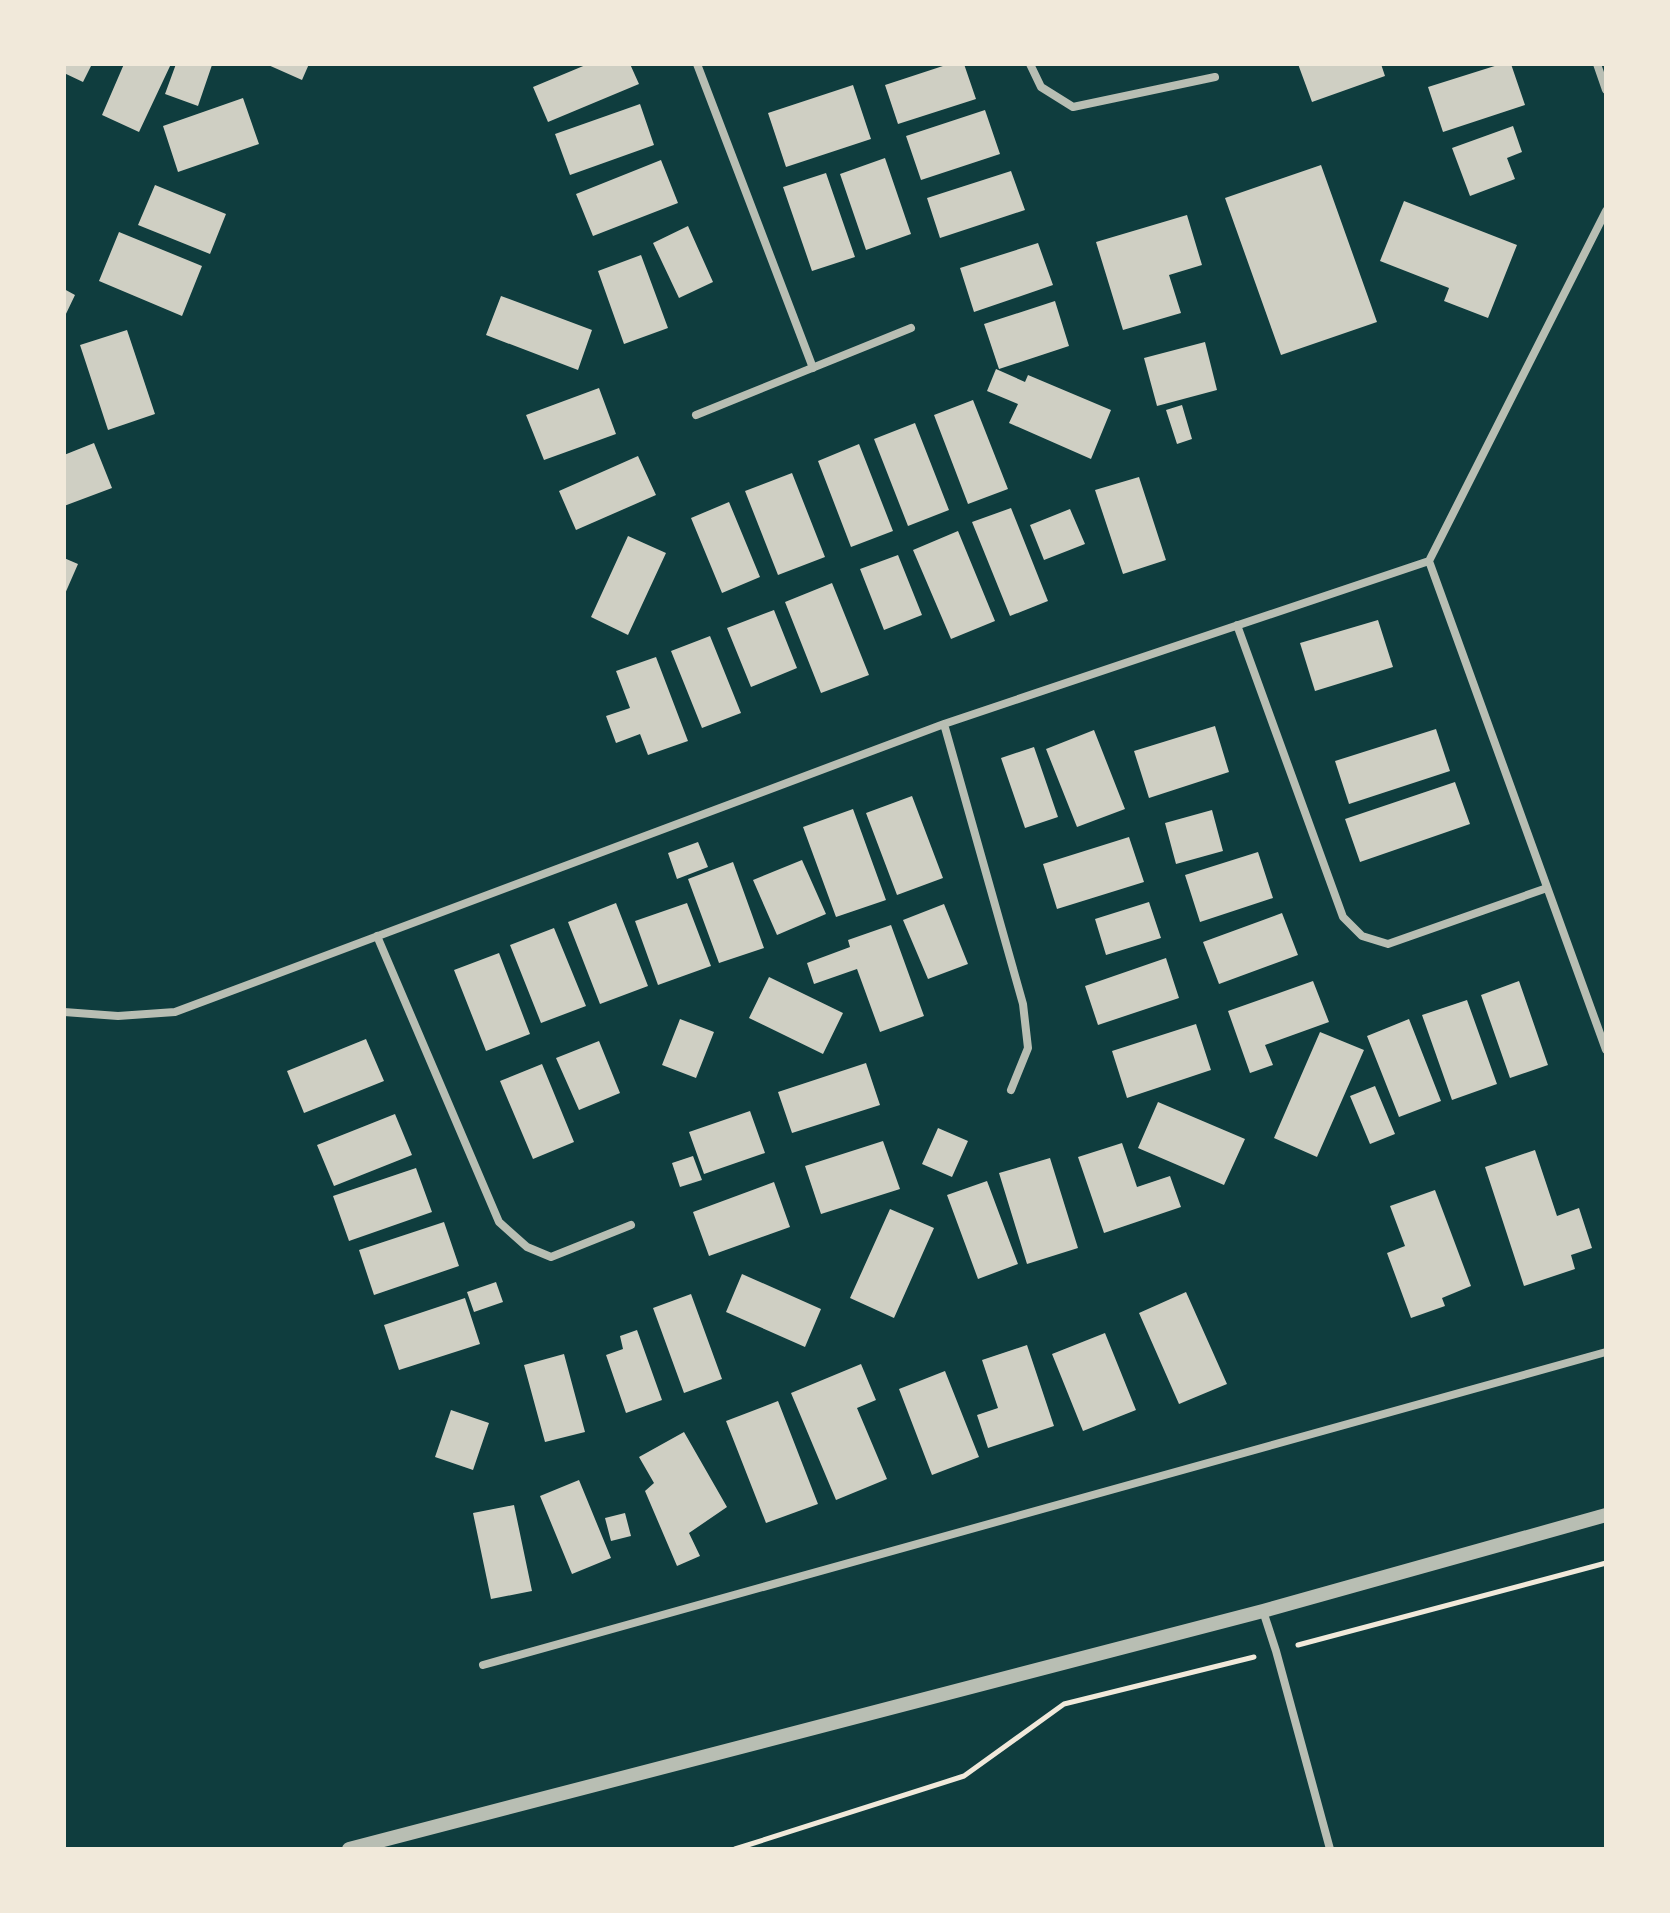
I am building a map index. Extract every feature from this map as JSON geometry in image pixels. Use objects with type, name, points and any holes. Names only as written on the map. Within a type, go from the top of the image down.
[{"type":"street","points":[[697,64],[813,368]]},
{"type":"street","points":[[1030,64],[1041,87],[1073,107],[1215,77]]},
{"type":"street","points":[[1597,64],[1606,90]]},
{"type":"street","points":[[64,1012],[118,1016],[175,1012],[944,724],[1429,561],[1606,211]]},
{"type":"street","points":[[696,415],[911,328]]},
{"type":"street","points":[[1429,561],[1606,1050]]},
{"type":"street","points":[[1237,625],[1343,917],[1362,936],[1388,944],[1547,888]]},
{"type":"street","points":[[944,724],[1023,1004],[1028,1048],[1011,1090]]},
{"type":"street","points":[[377,936],[499,1222],[527,1247],[551,1257],[631,1225]]},
{"type":"street","points":[[483,1665],[1606,1352]]},
{"type":"street","points":[[349,1849],[1263,1611],[1606,1515]]},
{"type":"street","points":[[1263,1611],[1330,1849]]},
{"type":"path","points":[[735,1849],[964,1776],[1064,1704],[1606,1563]]},
{"type":"building","points":[[64,64],[92,64],[83,82],[64,73]]},
{"type":"building","points":[[124,64],[171,64],[139,132],[102,115]]},
{"type":"building","points":[[176,64],[212,65],[198,106],[165,94]]},
{"type":"building","points":[[266,64],[309,64],[302,80]]},
{"type":"building","points":[[588,64],[630,64],[639,84],[548,122],[533,87]]},
{"type":"building","points":[[949,64],[964,64],[976,99],[898,124],[885,85]]},
{"type":"building","points":[[1298,64],[1381,64],[1385,76],[1312,102]]},
{"type":"building","points":[[1501,64],[1511,64],[1525,105],[1443,132],[1428,87]]},
{"type":"building","points":[[853,85],[871,139],[786,167],[768,113]]},
{"type":"building","points":[[243,98],[259,144],[178,172],[163,126]]},
{"type":"building","points":[[640,104],[654,145],[570,175],[555,134]]},
{"type":"building","points":[[985,110],[1000,154],[921,180],[906,136]]},
{"type":"building","points":[[1513,126],[1522,152],[1507,158],[1515,179],[1470,196],[1452,148]]},
{"type":"building","points":[[885,158],[911,234],[866,250],[840,174]]},
{"type":"building","points":[[661,160],[678,203],[593,236],[576,194]]},
{"type":"building","points":[[1321,165],[1377,322],[1281,355],[1225,198]]},
{"type":"building","points":[[1011,171],[1025,210],[940,238],[927,198]]},
{"type":"building","points":[[826,173],[855,257],[812,271],[783,187]]},
{"type":"building","points":[[155,185],[226,214],[210,254],[138,225]]},
{"type":"building","points":[[1404,201],[1517,245],[1488,318],[1444,301],[1449,288],[1380,261]]},
{"type":"building","points":[[1187,215],[1202,265],[1169,275],[1181,313],[1123,330],[1096,242]]},
{"type":"building","points":[[688,226],[713,282],[679,298],[653,243]]},
{"type":"building","points":[[119,232],[202,266],[182,316],[99,281]]},
{"type":"building","points":[[1038,243],[1053,285],[974,312],[960,268]]},
{"type":"building","points":[[641,255],[668,328],[624,344],[598,271]]},
{"type":"building","points":[[64,289],[75,295],[64,318]]},
{"type":"building","points":[[501,296],[592,330],[578,370],[486,335]]},
{"type":"building","points":[[1055,301],[1069,346],[999,369],[984,324]]},
{"type":"building","points":[[127,330],[155,414],[108,430],[80,345]]},
{"type":"building","points":[[1205,342],[1217,390],[1157,406],[1144,358]]},
{"type":"building","points":[[996,369],[1025,382],[1028,375],[1111,410],[1091,459],[1009,423],[1018,404],[987,391]]},
{"type":"building","points":[[599,388],[616,434],[544,460],[526,415]]},
{"type":"building","points":[[973,400],[1008,489],[968,504],[934,415]]},
{"type":"building","points":[[1182,405],[1192,439],[1177,444],[1166,410]]},
{"type":"building","points":[[915,423],[949,510],[908,526],[874,439]]},
{"type":"building","points":[[94,443],[112,488],[64,506],[64,455]]},
{"type":"building","points":[[859,444],[893,531],[851,547],[818,461]]},
{"type":"building","points":[[638,456],[656,495],[576,530],[559,491]]},
{"type":"building","points":[[792,473],[825,557],[778,575],[745,491]]},
{"type":"building","points":[[1139,477],[1166,560],[1123,574],[1095,490]]},
{"type":"building","points":[[729,502],[760,577],[722,593],[691,518]]},
{"type":"building","points":[[1011,508],[1048,601],[1010,616],[972,522]]},
{"type":"building","points":[[1070,509],[1085,544],[1044,560],[1030,525]]},
{"type":"building","points":[[958,531],[995,621],[951,639],[913,550]]},
{"type":"building","points":[[628,536],[666,553],[628,635],[591,617]]},
{"type":"building","points":[[898,555],[922,615],[884,630],[860,569]]},
{"type":"building","points":[[64,558],[78,564],[64,596]]},
{"type":"building","points":[[832,583],[869,675],[821,693],[785,602]]},
{"type":"building","points":[[774,610],[797,668],[751,687],[727,628]]},
{"type":"building","points":[[1378,620],[1393,667],[1315,691],[1300,643]]},
{"type":"building","points":[[710,636],[741,713],[702,728],[671,651]]},
{"type":"building","points":[[656,657],[688,741],[648,755],[640,734],[616,743],[606,716],[630,708],[616,671]]},
{"type":"building","points":[[1215,726],[1229,772],[1149,798],[1134,751]]},
{"type":"building","points":[[1436,729],[1450,771],[1349,804],[1335,761]]},
{"type":"building","points":[[1094,730],[1125,809],[1077,827],[1046,749]]},
{"type":"building","points":[[1034,747],[1058,817],[1025,828],[1001,758]]},
{"type":"building","points":[[1455,782],[1470,824],[1360,862],[1345,819]]},
{"type":"building","points":[[912,796],[943,878],[897,895],[866,813]]},
{"type":"building","points":[[853,809],[886,900],[836,917],[803,827]]},
{"type":"building","points":[[1212,810],[1223,851],[1176,864],[1165,823]]},
{"type":"building","points":[[1129,837],[1144,882],[1057,909],[1043,864]]},
{"type":"building","points":[[698,842],[708,867],[677,879],[668,853]]},
{"type":"building","points":[[1258,852],[1273,898],[1200,922],[1185,875]]},
{"type":"building","points":[[802,860],[826,914],[777,935],[753,880]]},
{"type":"building","points":[[733,862],[764,948],[719,963],[688,879]]},
{"type":"building","points":[[1149,902],[1161,938],[1106,955],[1095,919]]},
{"type":"building","points":[[616,903],[648,986],[600,1004],[568,922]]},
{"type":"building","points":[[687,903],[711,966],[658,985],[635,921]]},
{"type":"building","points":[[944,904],[968,964],[928,979],[903,920]]},
{"type":"building","points":[[1282,913],[1298,955],[1219,984],[1203,942]]},
{"type":"building","points":[[891,925],[924,1016],[880,1032],[857,969],[814,984],[807,963],[850,947],[848,940]]},
{"type":"building","points":[[554,928],[586,1006],[541,1023],[510,945]]},
{"type":"building","points":[[499,953],[530,1034],[486,1051],[454,970]]},
{"type":"building","points":[[1166,958],[1179,998],[1098,1025],[1085,986]]},
{"type":"building","points":[[769,977],[843,1013],[823,1054],[749,1018]]},
{"type":"building","points":[[1313,981],[1329,1022],[1265,1045],[1273,1065],[1250,1073],[1228,1011]]},
{"type":"building","points":[[1519,981],[1548,1065],[1510,1078],[1481,995]]},
{"type":"building","points":[[1467,1000],[1497,1084],[1452,1100],[1422,1015]]},
{"type":"building","points":[[680,1019],[714,1032],[696,1078],[662,1065]]},
{"type":"building","points":[[1409,1019],[1441,1101],[1399,1117],[1367,1036]]},
{"type":"building","points":[[1196,1024],[1211,1070],[1127,1098],[1112,1051]]},
{"type":"building","points":[[1320,1032],[1364,1050],[1317,1157],[1274,1138]]},
{"type":"building","points":[[366,1039],[384,1081],[304,1113],[287,1071]]},
{"type":"building","points":[[599,1041],[620,1093],[579,1110],[556,1058]]},
{"type":"building","points":[[866,1063],[880,1105],[792,1133],[778,1092]]},
{"type":"building","points":[[542,1064],[574,1142],[533,1159],[500,1081]]},
{"type":"building","points":[[1375,1086],[1395,1134],[1370,1144],[1350,1096]]},
{"type":"building","points":[[1158,1102],[1245,1139],[1224,1185],[1138,1148]]},
{"type":"building","points":[[750,1111],[765,1153],[704,1174],[689,1132]]},
{"type":"building","points":[[395,1114],[412,1155],[334,1186],[317,1145]]},
{"type":"building","points":[[938,1128],[968,1141],[952,1177],[922,1164]]},
{"type":"building","points":[[883,1141],[900,1189],[821,1214],[805,1166]]},
{"type":"building","points":[[1122,1143],[1137,1187],[1170,1176],[1181,1207],[1104,1233],[1078,1157]]},
{"type":"building","points":[[1535,1150],[1557,1216],[1579,1208],[1592,1248],[1571,1255],[1575,1269],[1524,1286],[1485,1167]]},
{"type":"building","points":[[693,1156],[702,1180],[680,1187],[672,1163]]},
{"type":"building","points":[[1050,1158],[1078,1248],[1027,1264],[999,1173]]},
{"type":"building","points":[[416,1168],[432,1212],[349,1241],[333,1196]]},
{"type":"building","points":[[987,1181],[1018,1264],[978,1279],[947,1195]]},
{"type":"building","points":[[774,1182],[790,1227],[709,1256],[693,1212]]},
{"type":"building","points":[[1435,1190],[1471,1286],[1442,1298],[1445,1306],[1411,1318],[1387,1253],[1405,1246],[1390,1206]]},
{"type":"building","points":[[890,1209],[934,1228],[894,1318],[850,1298]]},
{"type":"building","points":[[444,1222],[459,1266],[374,1295],[359,1250]]},
{"type":"building","points":[[742,1274],[821,1309],[805,1347],[726,1312]]},
{"type":"building","points":[[496,1282],[503,1302],[474,1312],[467,1292]]},
{"type":"building","points":[[1186,1292],[1227,1384],[1179,1404],[1139,1313]]},
{"type":"building","points":[[691,1294],[722,1379],[684,1393],[653,1308]]},
{"type":"building","points":[[465,1298],[480,1344],[399,1370],[384,1325]]},
{"type":"building","points":[[637,1330],[662,1400],[626,1413],[606,1355],[623,1349],[620,1336]]},
{"type":"building","points":[[1105,1333],[1136,1410],[1083,1431],[1052,1354]]},
{"type":"building","points":[[1027,1345],[1054,1426],[988,1448],[977,1415],[998,1408],[982,1360]]},
{"type":"building","points":[[564,1354],[585,1432],[545,1442],[524,1365]]},
{"type":"building","points":[[861,1364],[876,1400],[857,1408],[887,1479],[836,1500],[791,1393]]},
{"type":"building","points":[[945,1371],[979,1457],[932,1475],[899,1389]]},
{"type":"building","points":[[778,1401],[818,1504],[766,1523],[726,1421]]},
{"type":"building","points":[[451,1410],[489,1423],[473,1470],[435,1457]]},
{"type":"building","points":[[684,1432],[727,1507],[689,1533],[700,1556],[677,1566],[645,1491],[654,1483],[639,1457]]},
{"type":"building","points":[[579,1480],[611,1558],[572,1574],[540,1496]]},
{"type":"building","points":[[514,1505],[532,1591],[491,1599],[473,1513]]},
{"type":"building","points":[[625,1513],[631,1536],[611,1541],[605,1518]]}]
